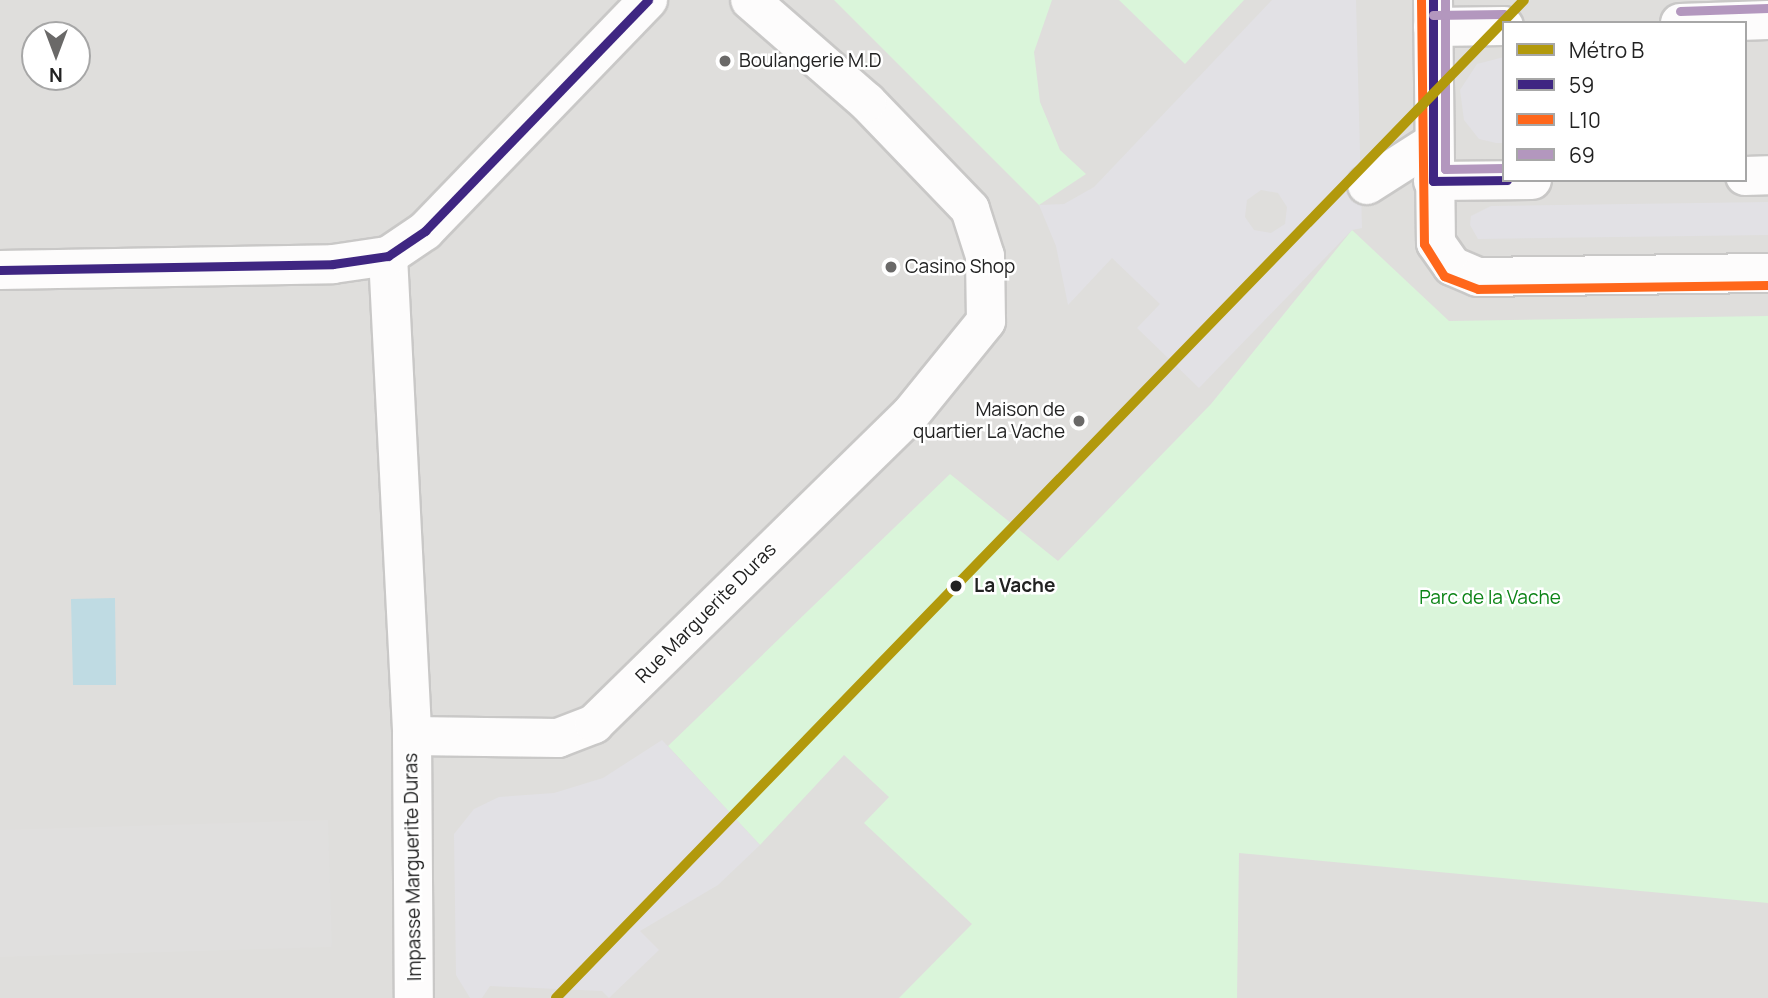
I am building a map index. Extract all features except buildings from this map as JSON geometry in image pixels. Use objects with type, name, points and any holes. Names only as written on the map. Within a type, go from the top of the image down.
[{"type":"street","points":[[0,270],[333,264],[388,256],[425,231],[648,0]]},
{"type":"street","name":"Rue Marguerite Duras","points":[[412,736],[558,738],[594,724],[910,415],[986,321],[985,256],[970,209],[867,102],[750,0]]},
{"type":"street","points":[[1502,26],[1433,14],[1433,181],[1436,243],[1452,266],[1478,277],[1768,273]]},
{"type":"street","points":[[1739,21],[1768,20]]},
{"type":"street","points":[[1367,185],[1433,143]]},
{"type":"street","points":[[1747,176],[1768,175]]},
{"type":"street","points":[[1433,181],[1502,180]]},
{"type":"street","points":[[388,256],[412,736]]},
{"type":"street","name":"Impasse Marguerite Duras","points":[[412,736],[414,998]]},
{"type":"shaded area","points":[[0,0],[1768,0],[1768,998],[0,998]]},
{"type":"shaded area","points":[[1272,0],[1356,0],[1362,228],[1352,230],[1199,388],[1137,328],[1160,304],[1112,258],[1068,305],[1056,246],[1039,205],[1064,204],[1094,187]],"holes":[[[1261,190],[1278,193],[1287,207],[1285,224],[1271,233],[1254,230],[1245,217],[1247,200]]]},
{"type":"shaded area","points":[[1502,58],[1502,143],[1479,139],[1464,120],[1460,90],[1477,64]]},
{"type":"shaded area","points":[[1768,202],[1768,235],[1478,239],[1470,225],[1471,216],[1491,206]]},
{"type":"shaded area","points":[[662,740],[760,845],[718,885],[640,931],[659,950],[609,998],[602,991],[490,986],[482,998],[470,998],[456,975],[454,834],[474,809],[499,797],[554,793],[603,778]]},
{"type":"shaded area","points":[[328,820],[332,947],[0,957],[0,830]]},
{"type":"green space","points":[[834,0],[1052,0],[1034,52],[1040,102],[1060,150],[1086,174],[1039,205]]},
{"type":"green space","points":[[1119,0],[1244,0],[1185,64]]},
{"type":"green space","name":"Parc de la Vache","points":[[1352,230],[1449,321],[1768,316],[1768,903],[1239,853],[1237,998],[899,998],[972,924],[864,823],[889,797],[844,755],[760,845],[668,746],[950,474],[1058,561],[1211,404]]},
{"type":"water","points":[[115,598],[116,685],[73,685],[71,599]]},
{"type":"metro line","name":"B","points":[[1504,21],[1524,0]]},
{"type":"metro line","name":"B","points":[[556,998],[1502,23]]},
{"type":"transit line","name":"59","points":[[0,270],[333,264],[388,256],[425,231],[648,0]]},
{"type":"transit line","name":"L10","points":[[1421,0],[1424,244],[1444,276],[1478,289],[1768,285]]},
{"type":"transit line","name":"59","points":[[1433,0],[1433,181]]},
{"type":"transit line","name":"69","points":[[1445,0],[1445,169],[1502,168]]},
{"type":"transit line","name":"69","points":[[1680,11],[1768,8]]},
{"type":"transit line","name":"69","points":[[1433,15],[1504,14]]},
{"type":"transit line","name":"59","points":[[1433,181],[1502,180]]},
{"type":"place","name":"Boulangerie M.D","points":[[725,61]]},
{"type":"place","name":"Casino Shop","points":[[891,267]]},
{"type":"place","name":"Maison de quartier La Vache","points":[[1079,421]]},
{"type":"place","name":"La Vache","points":[[956,586]]}]
